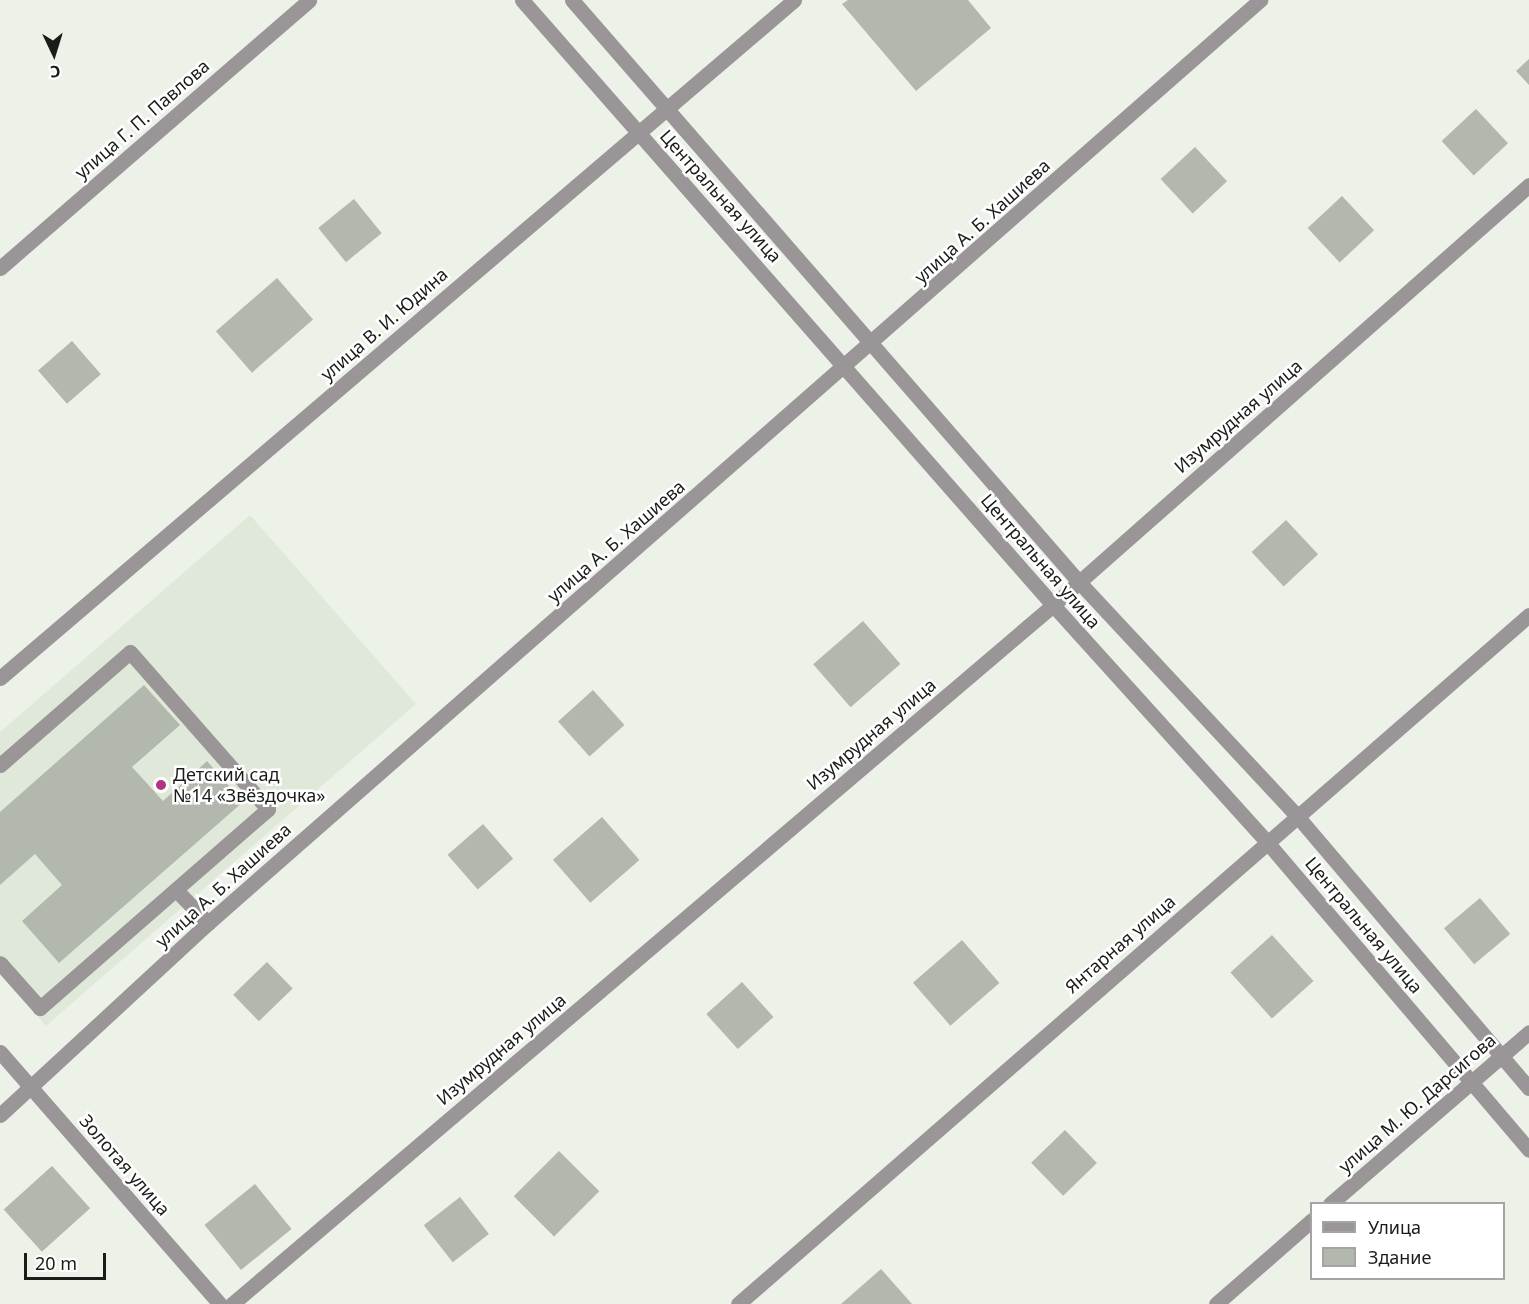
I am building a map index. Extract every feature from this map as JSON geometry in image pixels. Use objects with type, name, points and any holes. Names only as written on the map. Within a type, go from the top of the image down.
[{"type":"street","name":"улица Г. П. Павлова","points":[[0,268],[309,0]]},
{"type":"street","name":"Центральная улица","points":[[522,0],[846,366],[1053,605],[1267,842],[1529,1150]]},
{"type":"street","name":"Центральная улица","points":[[572,0],[1079,582],[1298,817],[1529,1088]]},
{"type":"street","name":"улица В. И. Юдина","points":[[0,678],[794,0]]},
{"type":"street","name":"улица А. Б. Хашиева","points":[[0,1114],[31,1088],[208,923],[873,344],[1260,0]]},
{"type":"street","name":"Изумрудная улица","points":[[232,1304],[1053,605],[1529,185]]},
{"type":"street","name":"Янтарная улица","points":[[738,1304],[1529,615]]},
{"type":"street","points":[[0,765],[130,652],[268,809],[40,1008],[0,963]]},
{"type":"street","points":[[176,890],[208,923]]},
{"type":"street","name":"улица М. Ю. Дарсигова","points":[[1331,1202],[1529,1032]]},
{"type":"street","name":"Золотая улица","points":[[0,1052],[220,1304]]},
{"type":"street","points":[[1216,1304],[1310,1221]]},
{"type":"shaded area","name":"Детский сад №14 «Звёздочка»","points":[[250,515],[416,704],[46,1026],[0,974],[0,732]]},
{"type":"building","points":[[848,0],[968,0],[991,28],[916,91],[842,4]]},
{"type":"building","points":[[1529,59],[1529,85],[1516,71]]},
{"type":"building","points":[[1476,109],[1508,143],[1474,175],[1442,141]]},
{"type":"building","points":[[1195,147],[1227,181],[1193,213],[1161,179]]},
{"type":"building","points":[[1342,196],[1374,230],[1340,262],[1308,228]]},
{"type":"building","points":[[354,199],[382,233],[346,262],[318,228]]},
{"type":"building","points":[[277,278],[313,320],[252,373],[216,331]]},
{"type":"building","points":[[72,341],[101,374],[67,404],[38,371]]},
{"type":"building","points":[[1286,520],[1318,554],[1284,586],[1252,552]]},
{"type":"building","points":[[863,621],[900,664],[851,707],[813,664]]},
{"type":"building","points":[[144,685],[180,725],[132,767],[163,801],[207,761],[243,802],[59,963],[22,921],[62,885],[35,854],[0,885],[0,812]]},
{"type":"building","points":[[593,690],[624,725],[590,756],[558,721]]},
{"type":"building","points":[[602,817],[639,860],[590,903],[553,860]]},
{"type":"building","points":[[483,824],[513,859],[478,890],[448,855]]},
{"type":"building","points":[[1480,898],[1510,934],[1474,964],[1444,928]]},
{"type":"building","points":[[1272,935],[1313,981],[1272,1019],[1230,972]]},
{"type":"building","points":[[962,940],[999,983],[950,1026],[913,983]]},
{"type":"building","points":[[267,962],[293,989],[259,1021],[233,995]]},
{"type":"building","points":[[742,982],[773,1017],[738,1049],[706,1014]]},
{"type":"building","points":[[1065,1130],[1097,1163],[1063,1196],[1031,1163]]},
{"type":"building","points":[[559,1151],[599,1191],[554,1237],[514,1196]]},
{"type":"building","points":[[52,1166],[90,1208],[42,1252],[4,1209]]},
{"type":"building","points":[[255,1184],[292,1229],[241,1270],[204,1225]]},
{"type":"building","points":[[460,1197],[489,1234],[453,1262],[424,1225]]},
{"type":"building","points":[[881,1269],[912,1304],[841,1304]]},
{"type":"place","name":"Детский сад №14 «Звёздочка»","points":[[161,785]]}]
